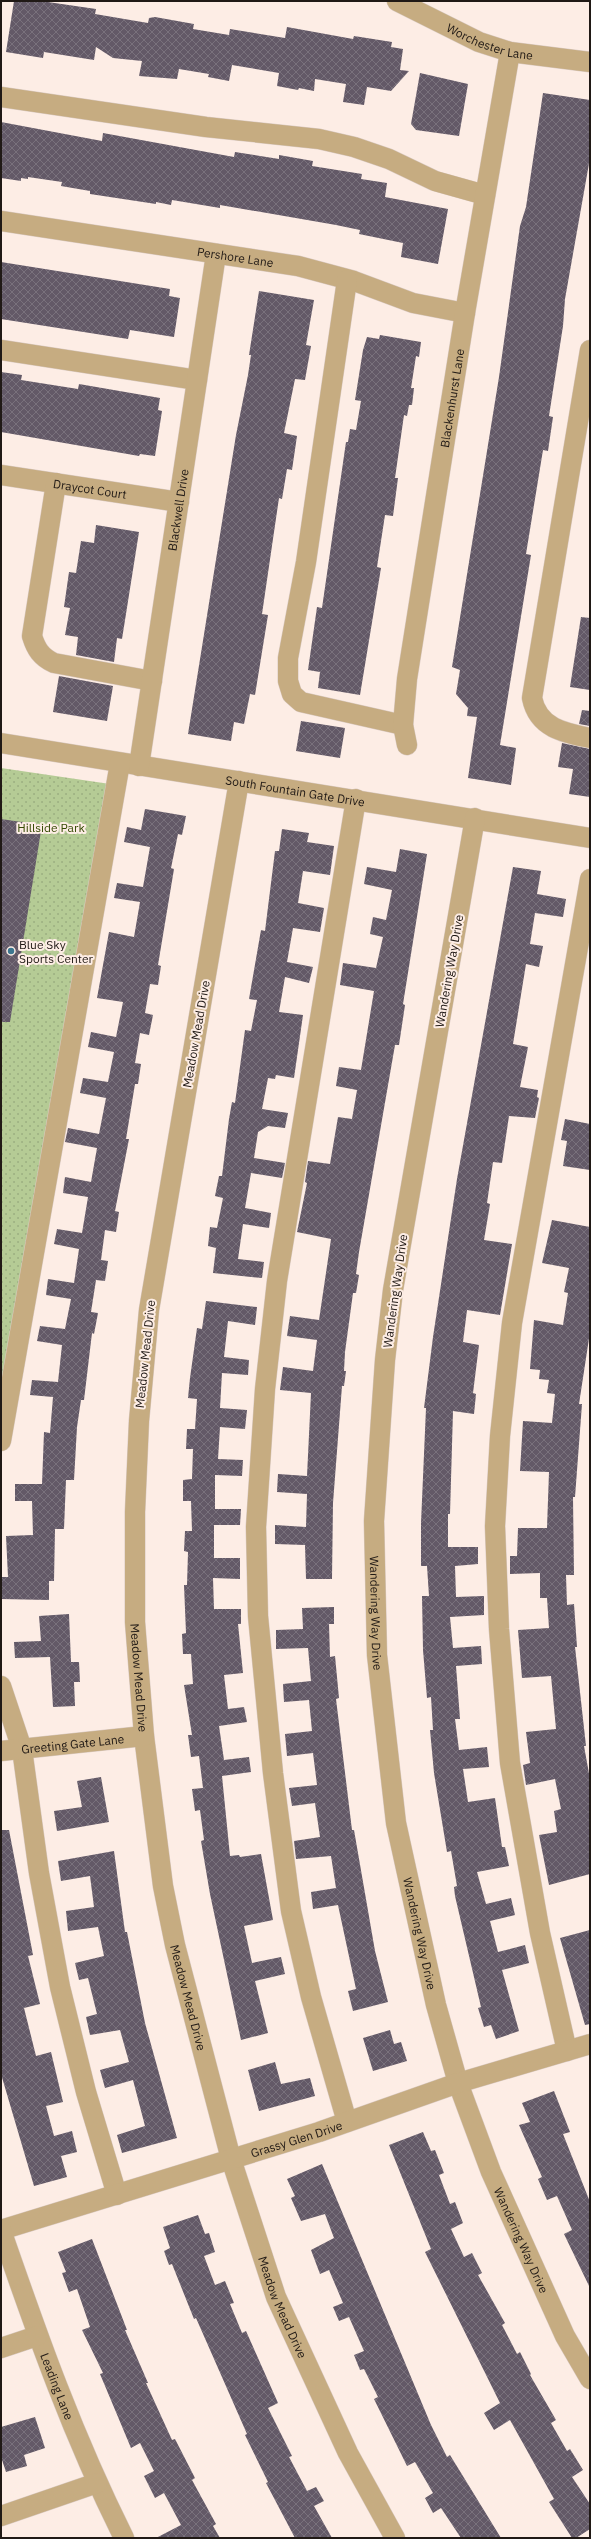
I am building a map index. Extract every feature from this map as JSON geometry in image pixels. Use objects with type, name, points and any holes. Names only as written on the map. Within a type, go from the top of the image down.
[{"type":"street","name":"Worchester Lane","points":[[397,1],[479,42],[510,52],[590,62]]},
{"type":"street","name":"Blackenhurst Lane","points":[[407,745],[404,725],[407,679],[465,313],[510,52]]},
{"type":"street","points":[[1,97],[206,127],[326,141],[375,154],[435,181],[485,195]]},
{"type":"street","name":"Pershore Lane","points":[[1,221],[298,266],[347,280],[413,303],[465,313]]},
{"type":"street","name":"Blackwell Drive","points":[[1,1441],[130,764],[152,681],[216,254]]},
{"type":"street","points":[[347,280],[306,562],[288,658],[288,681],[292,694],[301,702],[404,725]]},
{"type":"street","points":[[1,350],[197,380]]},
{"type":"street","points":[[590,350],[532,698],[534,712],[545,722],[562,733],[590,738]]},
{"type":"street","name":"Draycot Court","points":[[1,475],[179,502]]},
{"type":"street","points":[[56,483],[32,636],[35,646],[44,658],[54,663],[152,681]]},
{"type":"street","name":"South Fountain Gate Drive","points":[[1,743],[475,818],[590,838]]},
{"type":"street","name":"Meadow Mead Drive","points":[[239,781],[149,1310],[139,1422],[135,1512],[135,1622],[144,1736],[163,1886],[174,1945],[231,2160],[276,2297],[348,2453],[395,2538]]},
{"type":"street","points":[[347,2122],[310,1997],[291,1911],[273,1773],[260,1632],[256,1527],[265,1389],[277,1281],[356,800]]},
{"type":"street","name":"Wandering Way Drive","points":[[475,818],[393,1290],[385,1360],[374,1521],[377,1656],[396,1823],[436,2005],[458,2083],[491,2172],[565,2336],[590,2380]]},
{"type":"street","points":[[567,2051],[540,1933],[510,1762],[499,1629],[495,1526],[500,1436],[512,1322],[590,879]]},
{"type":"street","points":[[1,1686],[22,1749],[39,1873],[60,1987],[86,2092],[117,2195]]},
{"type":"street","name":"Greeting Gate Lane","points":[[1,1751],[144,1736]]},
{"type":"street","name":"Grassy Glen Drive","points":[[1,2230],[231,2160],[347,2122],[458,2083],[590,2044]]},
{"type":"street","name":"Leading Lane","points":[[1,2230],[37,2336],[69,2420],[97,2483],[124,2538]]},
{"type":"street","points":[[1,2348],[37,2336]]},
{"type":"street","points":[[1,2516],[97,2483]]},
{"type":"green space","name":"Hillside Park","points":[[1,768],[110,784],[1,1417]]},
{"type":"building","points":[[14,1],[41,1],[96,9],[95,14],[148,23],[149,18],[155,17],[194,24],[193,29],[229,35],[230,29],[285,38],[287,27],[353,39],[354,36],[392,42],[391,47],[403,49],[400,70],[409,71],[391,91],[367,87],[364,105],[343,102],[346,84],[315,79],[314,91],[299,88],[298,90],[277,86],[279,73],[232,65],[229,81],[208,77],[209,74],[179,69],[177,79],[139,76],[142,61],[113,58],[96,47],[94,60],[44,52],[43,58],[6,52]]},
{"type":"building","points":[[420,73],[468,84],[459,136],[416,130],[411,124]]},
{"type":"building","points":[[543,93],[590,100],[590,158],[565,299],[563,326],[549,416],[553,417],[548,451],[543,450],[526,554],[531,555],[500,745],[516,748],[511,785],[468,778],[477,717],[467,716],[468,708],[456,694],[460,670],[452,667],[499,377],[520,226],[526,207]]},
{"type":"building","points":[[1,122],[102,141],[103,133],[234,157],[235,152],[279,159],[279,155],[313,161],[312,166],[362,174],[361,179],[387,183],[385,197],[448,209],[438,264],[401,257],[403,243],[359,234],[360,230],[336,225],[220,205],[220,208],[172,200],[171,205],[156,202],[156,204],[90,194],[90,191],[61,186],[62,182],[28,177],[28,179],[21,178],[21,181],[1,178]]},
{"type":"building","points":[[1,262],[170,289],[169,296],[180,298],[174,337],[130,330],[128,339],[1,319]]},
{"type":"building","points":[[259,291],[314,300],[306,345],[311,346],[305,380],[295,379],[284,433],[297,436],[292,470],[287,469],[282,499],[279,498],[262,614],[268,615],[255,695],[250,694],[244,724],[234,722],[231,741],[188,734],[236,435],[248,375],[251,355],[249,355]]},
{"type":"building","points":[[380,335],[421,342],[419,357],[416,356],[411,388],[414,388],[412,405],[409,405],[407,416],[404,415],[395,478],[398,478],[393,516],[385,515],[377,567],[381,568],[360,695],[318,688],[320,672],[308,670],[317,607],[322,608],[346,442],[348,442],[350,429],[356,430],[361,401],[355,400],[363,350],[367,337],[379,339]]},
{"type":"building","points":[[1,372],[22,375],[21,380],[78,389],[79,384],[160,398],[158,410],[162,411],[155,456],[140,454],[139,456],[1,432]]},
{"type":"building","points":[[96,525],[139,532],[122,639],[117,638],[114,662],[76,655],[78,637],[65,635],[70,608],[64,607],[69,572],[76,573],[81,541],[94,543]]},
{"type":"building","points":[[581,617],[590,618],[590,690],[570,687]]},
{"type":"building","points":[[59,676],[113,686],[107,721],[53,712]]},
{"type":"building","points":[[582,710],[590,711],[590,726],[579,724]]},
{"type":"building","points":[[301,721],[345,728],[340,758],[296,751]]},
{"type":"building","points":[[562,743],[590,749],[590,797],[569,794],[573,769],[558,767]]},
{"type":"building","points":[[145,809],[186,816],[182,835],[178,834],[171,868],[174,869],[158,965],[161,966],[158,985],[150,984],[145,1013],[153,1015],[149,1035],[140,1033],[135,1063],[141,1064],[138,1084],[135,1084],[126,1139],[129,1139],[115,1211],[119,1212],[116,1232],[105,1230],[101,1260],[108,1261],[105,1281],[96,1280],[91,1312],[98,1313],[94,1334],[92,1333],[84,1400],[81,1400],[77,1427],[74,1480],[66,1480],[64,1529],[55,1529],[54,1581],[49,1581],[49,1600],[1,1599],[1,1577],[8,1577],[6,1536],[33,1535],[32,1501],[15,1501],[15,1484],[42,1484],[44,1432],[50,1433],[53,1397],[30,1395],[32,1380],[58,1382],[62,1345],[37,1341],[40,1326],[65,1329],[71,1299],[46,1295],[48,1279],[74,1283],[79,1249],[54,1244],[57,1229],[82,1233],[88,1197],[63,1193],[65,1177],[91,1182],[97,1148],[65,1142],[68,1128],[99,1134],[106,1098],[80,1093],[83,1078],[108,1082],[114,1052],[88,1047],[91,1032],[116,1037],[123,1002],[97,998],[109,932],[134,937],[140,902],[114,898],[117,883],[143,887],[150,847],[124,842],[127,827],[141,830]]},
{"type":"building","name":"Blue Sky Sports Center","points":[[1,819],[42,825],[10,1022],[1,1022]]},
{"type":"building","points":[[282,829],[309,833],[307,842],[334,846],[330,875],[303,871],[298,903],[324,908],[320,932],[293,928],[287,962],[313,967],[309,983],[285,977],[279,1012],[303,1015],[294,1078],[276,1075],[275,1079],[268,1078],[262,1109],[288,1113],[285,1128],[268,1126],[258,1132],[254,1158],[285,1163],[282,1178],[251,1173],[245,1208],[271,1213],[269,1228],[243,1224],[238,1259],[264,1262],[262,1278],[213,1273],[216,1248],[208,1246],[210,1227],[217,1228],[223,1198],[215,1196],[219,1176],[222,1176],[229,1119],[232,1102],[235,1103],[245,1030],[251,1031],[257,1000],[249,999],[261,930],[265,931],[275,851],[279,851]]},
{"type":"building","points":[[400,849],[427,854],[403,1004],[405,1005],[399,1045],[395,1045],[359,1252],[356,1274],[359,1275],[356,1293],[353,1293],[345,1352],[344,1371],[346,1371],[344,1386],[342,1386],[333,1503],[332,1579],[306,1579],[305,1545],[275,1544],[275,1525],[306,1527],[307,1494],[277,1492],[278,1474],[307,1476],[311,1393],[280,1390],[283,1367],[313,1371],[317,1340],[287,1336],[290,1316],[319,1320],[331,1239],[297,1232],[307,1183],[305,1182],[308,1161],[330,1164],[338,1117],[352,1119],[357,1090],[336,1086],[339,1067],[361,1070],[374,991],[340,985],[343,963],[376,968],[383,937],[370,934],[373,917],[386,920],[392,890],[364,884],[367,867],[396,872]]},
{"type":"building","points":[[513,867],[541,871],[537,894],[566,899],[563,917],[535,913],[530,944],[543,946],[539,967],[526,964],[513,1044],[528,1047],[520,1087],[538,1090],[537,1097],[539,1098],[535,1118],[509,1116],[502,1163],[493,1162],[487,1203],[490,1204],[484,1240],[512,1244],[500,1315],[467,1310],[463,1342],[479,1345],[473,1393],[476,1394],[474,1414],[453,1411],[450,1514],[448,1514],[448,1547],[478,1547],[478,1564],[455,1566],[456,1597],[484,1596],[484,1615],[450,1617],[453,1648],[481,1646],[482,1664],[456,1666],[460,1719],[455,1719],[459,1750],[487,1747],[489,1767],[463,1769],[468,1802],[495,1798],[502,1847],[505,1847],[509,1866],[477,1872],[486,1904],[511,1898],[515,1915],[490,1921],[498,1952],[525,1945],[529,1963],[502,1970],[519,2031],[496,2039],[491,2025],[484,2027],[478,2008],[481,2007],[455,1896],[454,1887],[457,1886],[451,1851],[447,1852],[434,1773],[430,1730],[433,1730],[431,1697],[427,1698],[423,1650],[422,1596],[429,1596],[427,1566],[421,1566],[421,1523],[426,1408],[424,1408],[433,1337],[457,1179]]},
{"type":"building","points":[[565,1119],[590,1124],[590,1170],[563,1166],[567,1141],[561,1140]]},
{"type":"building","points":[[552,1220],[590,1227],[590,1332],[579,1404],[582,1404],[575,1497],[573,1497],[574,1575],[566,1575],[567,1605],[574,1604],[577,1647],[575,1647],[586,1746],[584,1746],[590,1779],[590,1874],[549,1885],[539,1835],[557,1832],[554,1811],[561,1809],[555,1779],[526,1785],[523,1765],[530,1763],[526,1732],[556,1729],[551,1676],[522,1678],[518,1630],[549,1628],[547,1598],[540,1598],[540,1573],[510,1574],[510,1556],[517,1556],[518,1528],[547,1528],[549,1472],[520,1471],[523,1421],[552,1423],[555,1394],[547,1393],[549,1380],[539,1379],[540,1370],[530,1369],[534,1320],[563,1325],[568,1293],[564,1292],[569,1268],[542,1263]]},
{"type":"building","points":[[206,1301],[257,1307],[255,1325],[228,1321],[224,1357],[249,1360],[248,1375],[222,1373],[220,1408],[247,1410],[245,1429],[220,1427],[218,1459],[243,1460],[242,1476],[215,1475],[215,1509],[241,1509],[240,1525],[214,1525],[214,1558],[240,1558],[240,1579],[213,1578],[214,1609],[241,1609],[241,1624],[238,1624],[243,1673],[224,1675],[228,1709],[244,1707],[247,1722],[219,1726],[224,1760],[249,1757],[251,1772],[222,1776],[230,1856],[239,1855],[240,1857],[261,1854],[273,1920],[244,1926],[252,1963],[281,1957],[285,1974],[255,1981],[268,2033],[241,2040],[210,1894],[201,1841],[204,1840],[200,1810],[195,1811],[192,1789],[203,1788],[199,1756],[191,1757],[188,1735],[192,1735],[184,1685],[193,1684],[191,1654],[183,1654],[182,1634],[186,1633],[184,1585],[187,1585],[188,1552],[184,1551],[185,1531],[192,1531],[191,1501],[183,1501],[183,1480],[192,1479],[193,1449],[186,1449],[187,1429],[195,1429],[197,1399],[188,1398],[197,1328],[202,1329]]},
{"type":"building","points":[[334,1607],[334,1624],[329,1624],[330,1657],[335,1656],[339,1698],[336,1699],[352,1830],[354,1830],[375,1951],[388,2002],[353,2011],[348,1991],[356,1989],[338,1905],[313,1909],[311,1892],[336,1888],[331,1856],[296,1859],[294,1841],[320,1837],[315,1803],[292,1806],[289,1788],[317,1785],[313,1753],[287,1756],[285,1734],[312,1731],[309,1700],[284,1702],[283,1684],[311,1681],[308,1648],[276,1649],[276,1630],[303,1629],[302,1608]]},
{"type":"building","points":[[69,1614],[71,1662],[79,1662],[80,1682],[74,1682],[75,1706],[53,1707],[50,1657],[15,1658],[14,1642],[41,1641],[39,1616]]},
{"type":"building","points":[[101,1777],[109,1822],[57,1831],[54,1811],[82,1807],[77,1781]]},
{"type":"building","points":[[1,1830],[9,1830],[33,1955],[28,1956],[40,2004],[24,2008],[36,2056],[51,2052],[63,2102],[46,2106],[54,2136],[72,2131],[77,2152],[61,2156],[67,2177],[34,2186],[1,2074]]},
{"type":"building","points":[[114,1851],[125,1932],[127,1932],[145,2023],[177,2138],[122,2153],[117,2135],[145,2126],[133,2080],[105,2088],[100,2070],[129,2062],[120,2030],[90,2035],[86,2017],[97,2014],[88,1978],[79,1980],[75,1963],[104,1956],[98,1927],[68,1931],[66,1911],[94,1907],[90,1876],[61,1881],[58,1861]]},
{"type":"building","points":[[590,1930],[590,2024],[585,2025],[560,1938]]},
{"type":"building","points":[[390,2030],[394,2044],[401,2042],[407,2061],[373,2071],[363,2038]]},
{"type":"building","points":[[275,2062],[281,2084],[310,2078],[315,2096],[259,2111],[248,2070]]},
{"type":"building","points":[[554,2091],[570,2132],[563,2134],[590,2202],[590,2288],[564,2234],[572,2230],[557,2196],[547,2200],[538,2179],[542,2177],[519,2125],[530,2122],[522,2103]]},
{"type":"building","points":[[423,2132],[431,2151],[435,2150],[444,2173],[439,2175],[450,2204],[455,2202],[463,2223],[451,2229],[464,2257],[472,2253],[482,2273],[478,2275],[505,2323],[502,2325],[517,2354],[520,2352],[531,2374],[530,2375],[556,2420],[551,2423],[567,2451],[570,2449],[583,2470],[572,2477],[590,2504],[590,2529],[576,2538],[572,2538],[549,2502],[554,2499],[510,2420],[494,2430],[484,2413],[500,2403],[425,2252],[431,2249],[389,2145]]},
{"type":"building","points":[[322,2164],[431,2425],[447,2457],[450,2455],[501,2538],[461,2538],[441,2508],[433,2513],[425,2498],[433,2493],[415,2462],[407,2466],[374,2399],[378,2397],[364,2369],[360,2370],[354,2355],[364,2351],[349,2317],[339,2321],[333,2307],[343,2303],[329,2270],[320,2274],[311,2250],[334,2238],[325,2214],[301,2221],[291,2198],[295,2196],[287,2179]]},
{"type":"building","points":[[198,2215],[205,2234],[209,2233],[215,2252],[204,2256],[215,2285],[225,2281],[234,2303],[230,2304],[242,2333],[246,2331],[278,2403],[268,2408],[292,2456],[289,2457],[307,2491],[316,2487],[324,2501],[314,2506],[332,2538],[295,2538],[266,2483],[268,2482],[245,2435],[247,2434],[196,2318],[194,2319],[172,2264],[169,2265],[164,2251],[170,2248],[163,2227]]},
{"type":"building","points":[[92,2239],[127,2330],[125,2330],[148,2383],[146,2383],[172,2440],[175,2439],[195,2478],[192,2480],[216,2524],[213,2526],[220,2538],[156,2538],[181,2525],[164,2493],[155,2498],[144,2476],[154,2471],[140,2443],[131,2448],[100,2374],[103,2373],[82,2330],[90,2327],[77,2289],[69,2292],[62,2273],[66,2272],[58,2252]]},
{"type":"building","points":[[35,2417],[45,2448],[24,2455],[27,2466],[6,2472],[1,2457],[1,2427]]},
{"type":"place","name":"Blue Sky Sports Center","points":[[11,951]]}]
